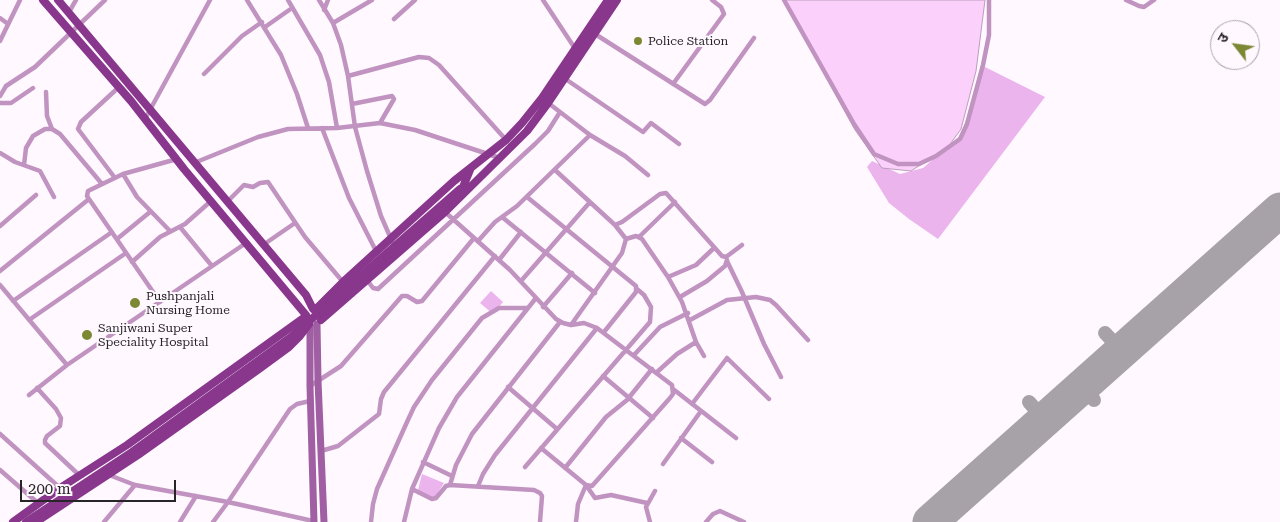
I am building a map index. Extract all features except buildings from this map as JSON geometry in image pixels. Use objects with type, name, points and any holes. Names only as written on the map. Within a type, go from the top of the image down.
[{"type":"main road","points":[[43,0],[119,87],[311,321],[310,401],[314,521],[324,522],[318,381],[311,321],[309,310],[314,310],[376,251],[470,168],[506,140],[545,101],[564,78],[578,52],[594,33],[607,6]]},
{"type":"main road","points":[[36,522],[178,426],[289,346],[299,338],[311,321],[320,314],[314,310],[306,295],[58,0]]},
{"type":"main road","points":[[13,522],[79,475],[127,445],[168,415],[311,321],[367,280],[398,254],[445,212],[527,131],[607,6],[617,0]]},
{"type":"main road","points":[[462,188],[470,168]]},
{"type":"main road","points":[[26,522],[132,452],[291,337],[462,188],[481,176]]},
{"type":"main road","points":[[168,415],[178,426]]},
{"type":"street","points":[[0,41],[20,0]]},
{"type":"street","points":[[69,12],[76,0]]},
{"type":"street","points":[[0,96],[6,86],[35,67],[105,0]]},
{"type":"street","points":[[145,119],[210,0]]},
{"type":"street","points":[[247,0],[281,55],[308,128]]},
{"type":"street","points":[[288,0],[320,55],[329,82],[337,128]]},
{"type":"street","points":[[319,0],[333,23],[348,76],[355,127],[374,196],[398,254]]},
{"type":"street","points":[[324,10],[328,0]]},
{"type":"street","points":[[333,23],[372,0]]},
{"type":"street","points":[[394,19],[415,0]]},
{"type":"street","points":[[543,0],[578,52]]},
{"type":"street","points":[[674,84],[724,14],[722,7],[712,0]]},
{"type":"street","points":[[784,0],[854,124],[874,154],[898,164],[920,164],[936,156],[960,139],[968,124],[989,35],[990,0]]},
{"type":"street","points":[[1126,0],[1144,7],[1150,1]]},
{"type":"street","points":[[204,74],[242,36],[292,8]]},
{"type":"street","points":[[0,18],[8,24]]},
{"type":"street","points":[[594,33],[702,103],[708,103],[754,38]]},
{"type":"street","points":[[348,76],[419,57],[429,58],[439,65],[512,146]]},
{"type":"street","points":[[564,78],[644,132],[651,123],[679,144]]},
{"type":"street","points":[[115,178],[78,129],[81,122],[119,87]]},
{"type":"street","points":[[0,104],[11,103],[33,88]]},
{"type":"street","points":[[46,92],[46,116],[52,129]]},
{"type":"street","points":[[352,104],[392,96],[394,99],[380,123]]},
{"type":"street","points":[[545,101],[590,135],[625,156],[648,175]]},
{"type":"street","points":[[367,280],[373,288],[378,289],[535,144],[548,130],[560,112]]},
{"type":"street","points":[[194,162],[258,137],[288,129],[355,127],[380,123],[415,130],[500,158]]},
{"type":"street","points":[[322,128],[349,198],[376,251]]},
{"type":"street","points":[[24,165],[26,148],[33,136],[45,129],[52,129],[60,134],[102,184]]},
{"type":"street","points":[[310,386],[330,375],[350,358],[402,296],[404,295],[417,302],[422,301],[476,240],[495,222],[527,197],[590,135]]},
{"type":"street","points":[[0,152],[15,162],[40,171],[54,197]]},
{"type":"street","points":[[160,302],[87,196],[88,191],[123,174],[177,159]]},
{"type":"street","points":[[555,170],[615,225],[626,239]]},
{"type":"street","points":[[123,174],[137,197],[170,231]]},
{"type":"street","points":[[228,201],[244,185],[253,187],[260,183],[268,182],[295,223],[343,282]]},
{"type":"street","points":[[615,225],[664,192],[669,195],[714,248],[726,259],[780,377]]},
{"type":"street","points":[[0,226],[36,195]]},
{"type":"street","points":[[525,467],[626,349],[646,329],[652,314],[648,300],[636,286],[527,197]]},
{"type":"street","points":[[0,271],[89,199]]},
{"type":"street","points":[[132,262],[160,237],[180,227],[211,201]]},
{"type":"street","points":[[521,281],[590,202]]},
{"type":"street","points":[[626,239],[639,237],[675,202]]},
{"type":"street","points":[[117,240],[150,212]]},
{"type":"street","points":[[445,212],[497,258],[521,281],[543,307],[560,322],[571,325],[584,323],[604,332],[736,438]]},
{"type":"street","points":[[502,218],[595,292]]},
{"type":"street","points":[[263,245],[295,223]]},
{"type":"street","points":[[180,227],[212,266]]},
{"type":"street","points":[[13,301],[112,232]]},
{"type":"street","points":[[320,450],[338,446],[379,414],[380,399],[384,392],[521,232]]},
{"type":"street","points":[[639,237],[680,297],[688,313],[696,342],[704,356]]},
{"type":"street","points":[[571,325],[622,253],[626,239]]},
{"type":"street","points":[[28,395],[67,365],[246,243]]},
{"type":"street","points":[[680,297],[721,270],[726,259],[742,245]]},
{"type":"street","points":[[668,277],[696,265],[714,248]]},
{"type":"street","points":[[29,320],[126,253]]},
{"type":"street","points":[[543,307],[572,273]]},
{"type":"street","points":[[0,285],[67,365]]},
{"type":"street","points":[[604,332],[637,289]]},
{"type":"street","points":[[690,320],[720,302],[744,297],[756,297],[770,300],[808,340]]},
{"type":"street","points":[[404,522],[412,489],[438,428],[457,397],[536,298]]},
{"type":"street","points":[[371,522],[377,489],[406,422],[427,387],[482,318],[499,308],[528,308]]},
{"type":"street","points":[[634,355],[660,327],[688,313]]},
{"type":"street","points":[[450,485],[452,476],[472,434],[560,322]]},
{"type":"street","points":[[478,486],[494,455],[597,328]]},
{"type":"street","points":[[566,468],[606,418],[629,398],[654,371],[696,342]]},
{"type":"street","points":[[692,404],[727,358],[769,399]]},
{"type":"street","points":[[603,376],[653,418]]},
{"type":"street","points":[[508,387],[557,429]]},
{"type":"street","points":[[37,388],[56,408],[61,418],[60,426],[47,436],[46,443],[79,475]]},
{"type":"street","points":[[586,485],[595,484],[670,398],[673,389]]},
{"type":"street","points":[[212,522],[228,502],[290,409],[297,404],[310,401]]},
{"type":"street","points":[[662,464],[701,411]]},
{"type":"street","points":[[0,434],[60,488]]},
{"type":"street","points":[[681,438],[712,462]]},
{"type":"street","points":[[541,448],[586,485],[595,498],[612,496],[647,503]]},
{"type":"street","points":[[423,462],[452,476]]},
{"type":"street","points":[[91,468],[135,485],[228,502],[314,521]]},
{"type":"street","points":[[0,470],[38,503]]},
{"type":"street","points":[[104,522],[135,485]]},
{"type":"street","points":[[412,489],[432,499],[436,498],[446,486],[450,485],[537,491],[542,496],[540,522]]},
{"type":"street","points":[[576,522],[578,504],[586,485]]},
{"type":"street","points":[[650,522],[646,511],[647,503],[655,491]]},
{"type":"street","points":[[180,522],[196,496]]},
{"type":"street","points":[[706,522],[713,514],[720,511],[744,522]]},
{"type":"shaded area","points":[[784,0],[985,0],[976,71],[961,129],[948,147],[911,171],[882,168],[855,130]]},
{"type":"shaded area","points":[[981,65],[1045,97],[938,239],[889,203],[867,167],[872,161],[900,174],[923,168],[962,134]]},
{"type":"shaded area","points":[[491,291],[503,302],[493,314],[480,303]]},
{"type":"shaded area","points":[[422,474],[444,483],[433,500],[417,494]]},
{"type":"taxiway","points":[[1105,333],[1122,351]]},
{"type":"taxiway","points":[[1081,387],[1094,400]]},
{"type":"taxiway","points":[[1029,402],[1044,419]]},
{"type":"runway","points":[[930,522],[1280,210]]},
{"type":"place","name":"Police Station","points":[[638,41]]},
{"type":"place","name":"Pushpanjali Nursing Home","points":[[135,303]]},
{"type":"place","name":"Sanjiwani Super Speciality Hospital","points":[[87,335]]}]
